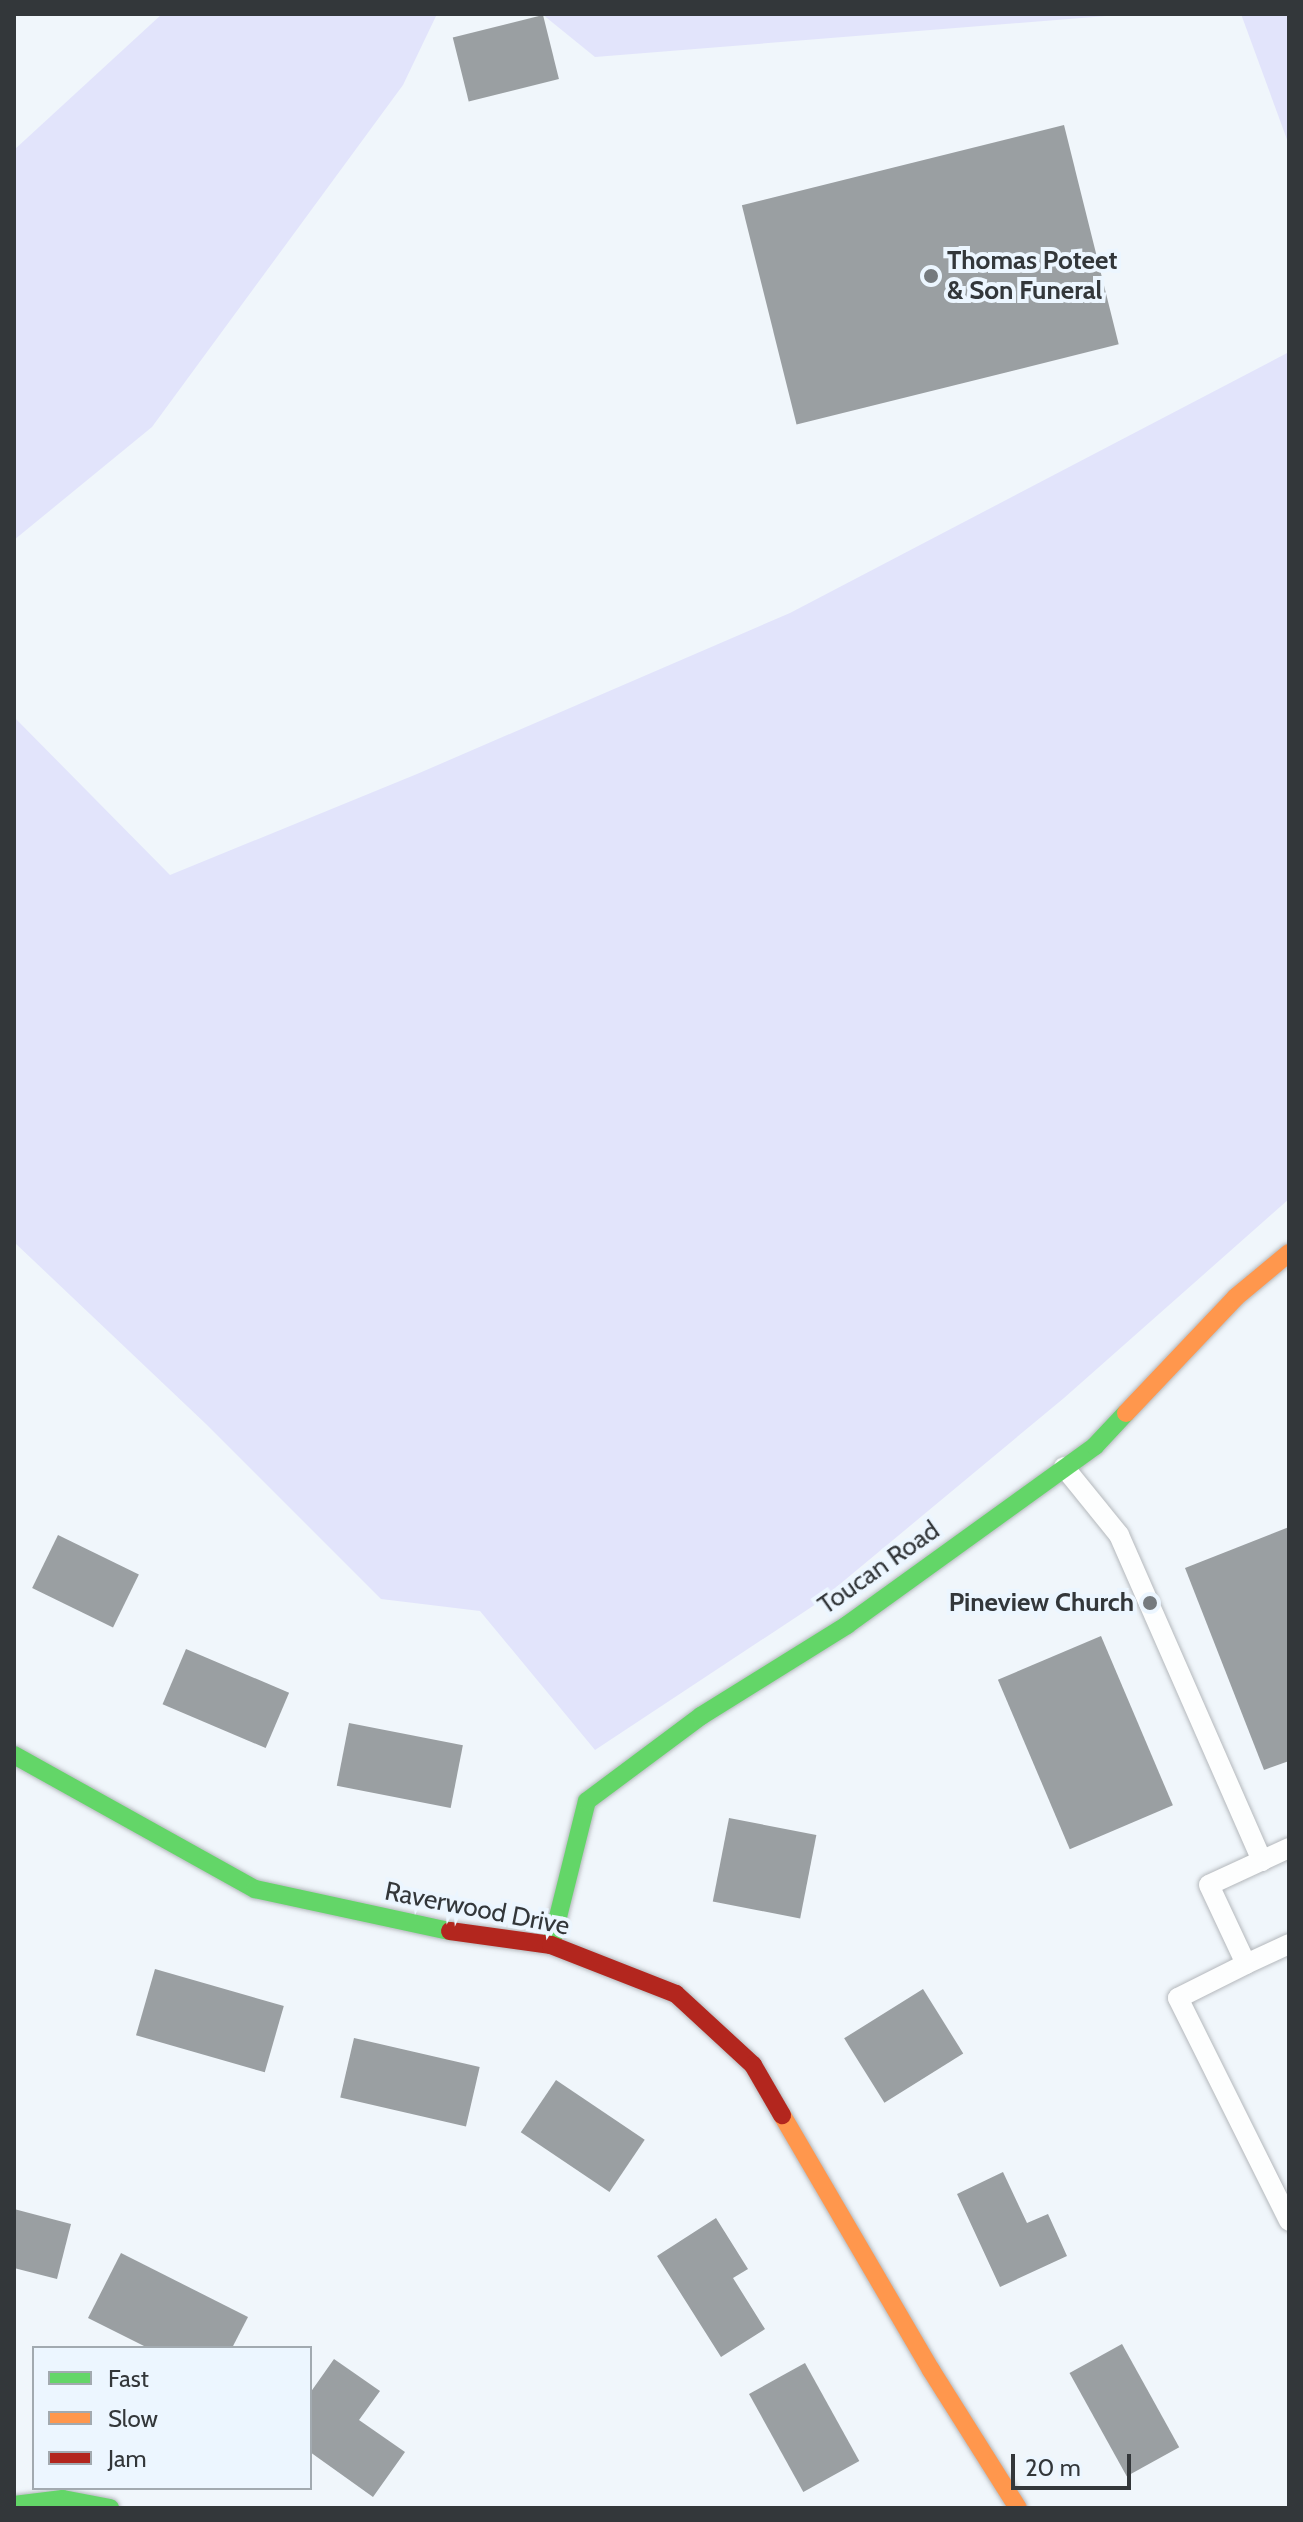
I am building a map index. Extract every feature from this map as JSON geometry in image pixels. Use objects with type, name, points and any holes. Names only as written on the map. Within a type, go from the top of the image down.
[{"type":"street","name":"Toucan Road","points":[[551,1945],[587,1801],[701,1716],[847,1625],[1095,1446],[1236,1297],[1289,1253]]},
{"type":"street","name":"Raverwood Drive","points":[[14,1755],[255,1889],[422,1927],[551,1945],[676,1994],[753,2065],[931,2370],[1018,2508]]},
{"type":"street","points":[[14,2505],[63,2499],[110,2508]]},
{"type":"lane","points":[[1064,1467],[1119,1535],[1262,1861]]},
{"type":"lane","points":[[1246,1964],[1209,1885],[1289,1848]]},
{"type":"lane","points":[[1289,1944],[1178,1998],[1289,2221]]},
{"type":"shaded area","points":[[162,14],[437,14],[403,85],[152,427],[14,540],[14,150]]},
{"type":"shaded area","points":[[542,14],[1131,14],[595,57]]},
{"type":"shaded area","points":[[1241,14],[1289,14],[1289,145]]},
{"type":"shaded area","points":[[1289,352],[1289,1199],[1064,1398],[816,1604],[595,1750],[480,1611],[381,1599],[206,1424],[14,1242],[14,717],[170,875],[417,774],[790,613]]},
{"type":"building","points":[[543,15],[559,79],[469,102],[453,37]]},
{"type":"building","name":"Thomas Poteet & Son Funeral","points":[[1064,125],[1119,344],[797,425],[742,205]]},
{"type":"building","points":[[1289,1527],[1289,1761],[1264,1770],[1185,1568]]},
{"type":"building","points":[[58,1535],[139,1574],[113,1627],[32,1588]]},
{"type":"building","points":[[1101,1636],[1173,1805],[1070,1849],[998,1680]]},
{"type":"building","points":[[186,1649],[289,1693],[266,1748],[163,1704]]},
{"type":"building","points":[[349,1723],[463,1745],[451,1808],[337,1786]]},
{"type":"building","points":[[729,1818],[816,1835],[800,1918],[713,1901]]},
{"type":"building","points":[[155,1969],[284,2006],[265,2072],[136,2035]]},
{"type":"building","points":[[923,1989],[963,2053],[884,2103],[844,2038]]},
{"type":"building","points":[[354,2038],[480,2067],[466,2126],[340,2097]]},
{"type":"building","points":[[556,2080],[645,2140],[609,2192],[521,2132]]},
{"type":"building","points":[[1003,2172],[1027,2223],[1048,2214],[1067,2256],[1000,2287],[957,2194]]},
{"type":"building","points":[[14,2209],[71,2224],[57,2279],[14,2268]]},
{"type":"building","points":[[716,2218],[748,2269],[733,2278],[765,2329],[721,2357],[657,2256]]},
{"type":"building","points":[[121,2253],[248,2317],[233,2346],[144,2346],[88,2318]]},
{"type":"building","points":[[1122,2344],[1179,2447],[1127,2476],[1070,2373]]},
{"type":"building","points":[[334,2359],[380,2391],[359,2420],[405,2452],[373,2497],[312,2453],[312,2390]]},
{"type":"building","points":[[805,2363],[859,2461],[803,2492],[749,2394]]},
{"type":"traffic: fast","points":[[551,1945],[587,1801],[701,1716],[847,1625],[1095,1446],[1126,1413]]},
{"type":"traffic: fast","points":[[14,1755],[255,1889],[450,1931]]},
{"type":"traffic: fast","points":[[14,2505],[63,2499],[110,2508]]},
{"type":"traffic: slow","points":[[1126,1413],[1236,1297],[1289,1253]]},
{"type":"traffic: slow","points":[[782,2115],[931,2370],[1018,2508]]},
{"type":"traffic: jam","points":[[450,1931],[551,1945],[676,1994],[753,2065],[782,2115]]},
{"type":"place","name":"Thomas Poteet & Son Funeral","points":[[931,276]]},
{"type":"place","name":"Pineview Church","points":[[1150,1603]]}]
